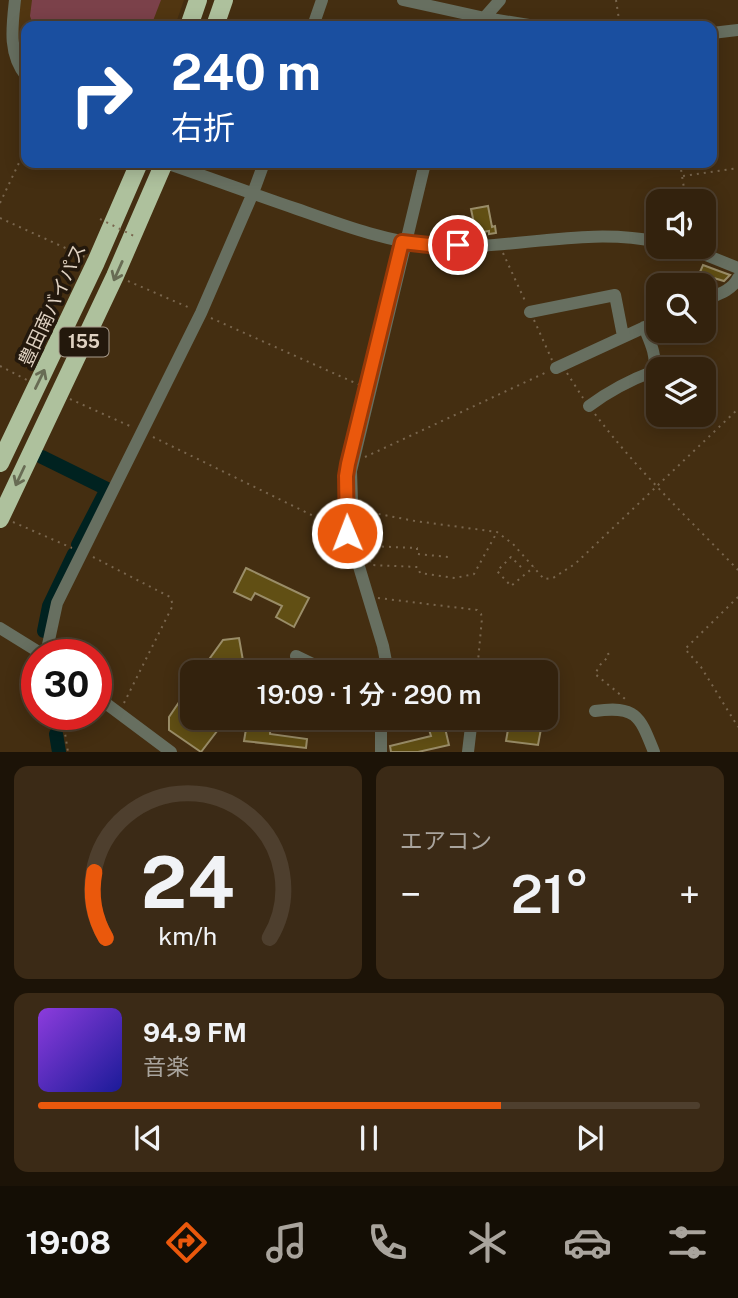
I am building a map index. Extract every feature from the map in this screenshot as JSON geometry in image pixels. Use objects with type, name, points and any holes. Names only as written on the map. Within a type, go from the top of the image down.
[{"type":"highway","points":[[191,21],[198,0]]},
{"type":"highway","points":[[217,21],[224,0]]},
{"type":"highway","name":"豊田南バイパス","points":[[0,463],[96,262],[137,168]]},
{"type":"highway","points":[[96,262],[119,233],[148,168]]},
{"type":"highway","name":"155","points":[[0,518],[115,276],[163,168]]},
{"type":"street","points":[[15,0],[12,41],[21,69]]},
{"type":"street","points":[[315,21],[322,0]]},
{"type":"street","points":[[403,0],[477,21],[497,0]]},
{"type":"street","points":[[717,32],[738,30]]},
{"type":"street","points":[[180,168],[353,229],[404,242],[438,246],[603,237],[646,239]]},
{"type":"street","points":[[48,639],[57,603],[201,313],[262,168]]},
{"type":"street","points":[[382,660],[383,646],[354,550],[350,506],[351,471],[422,168]]},
{"type":"street","points":[[380,660],[348,552],[346,476],[404,242]]},
{"type":"street","points":[[716,259],[738,268]]},
{"type":"street","points":[[716,294],[735,285],[738,278]]},
{"type":"street","points":[[530,312],[615,295],[623,336]]},
{"type":"street","points":[[559,367],[645,327],[654,351],[654,371],[615,388],[589,405]]},
{"type":"street","points":[[0,628],[21,640]]},
{"type":"street","points":[[296,656],[304,660]]},
{"type":"street","points":[[112,708],[171,752]]},
{"type":"street","points":[[595,711],[618,710],[635,715],[644,727],[654,752]]},
{"type":"street","points":[[380,752],[382,730]]},
{"type":"street","points":[[468,752],[471,730]]},
{"type":"path","points":[[616,0],[620,21]]},
{"type":"path","points":[[0,203],[21,159]]},
{"type":"path","points":[[681,168],[685,189]]},
{"type":"path","points":[[683,176],[738,168]]},
{"type":"path","points":[[0,218],[96,262]]},
{"type":"path","points":[[100,219],[136,237]]},
{"type":"path","points":[[115,276],[366,388]]},
{"type":"path","points":[[0,366],[37,385]]},
{"type":"path","points":[[349,463],[559,367],[608,432],[738,570]]},
{"type":"path","points":[[59,394],[141,431],[347,533]]},
{"type":"path","points":[[363,511],[497,532],[513,544],[544,579],[554,578],[575,564],[738,409]]},
{"type":"path","points":[[362,498],[366,546],[371,565],[418,567],[420,573],[455,578],[474,574],[497,532]]},
{"type":"path","points":[[0,518],[82,552],[170,597],[173,605],[120,714]]},
{"type":"path","points":[[366,546],[417,548],[417,554],[449,558]]},
{"type":"path","points":[[521,568],[511,557],[497,571],[511,586],[534,566]]},
{"type":"path","points":[[367,596],[477,610],[482,618],[478,660]]},
{"type":"path","points":[[738,597],[685,649],[701,667],[738,727]]},
{"type":"path","points":[[608,653],[609,656],[600,664],[595,674],[616,691],[635,715]]},
{"type":"path","points":[[65,730],[68,752]]},
{"type":"shaded area","points":[[18,0],[184,0],[177,21],[21,21],[21,54],[17,42]]},
{"type":"shaded area","points":[[32,0],[161,0],[153,21],[32,21]]},
{"type":"building","points":[[488,206],[492,227],[495,226],[496,233],[476,233],[471,209]]},
{"type":"building","points":[[703,265],[730,275],[724,281],[716,279],[716,273],[700,273]]},
{"type":"building","points":[[246,568],[309,598],[294,627],[276,617],[282,606],[255,593],[251,600],[234,592]]},
{"type":"building","points":[[239,638],[243,660],[209,660],[223,640]]},
{"type":"building","points":[[180,701],[180,730],[218,730],[201,752],[169,730],[169,717]]},
{"type":"building","points":[[246,730],[270,730],[270,734],[307,739],[306,748],[244,741]]},
{"type":"building","points":[[429,730],[445,730],[449,745],[418,752],[391,752],[390,746],[431,736]]},
{"type":"building","points":[[508,730],[541,730],[538,745],[506,741]]},
{"type":"waterway","points":[[42,457],[107,489],[78,545]]},
{"type":"waterway","points":[[44,631],[49,606],[74,554]]},
{"type":"waterway","points":[[56,734],[59,752]]},
{"type":"route","points":[[347,533],[348,464],[402,242],[458,245]]}]
